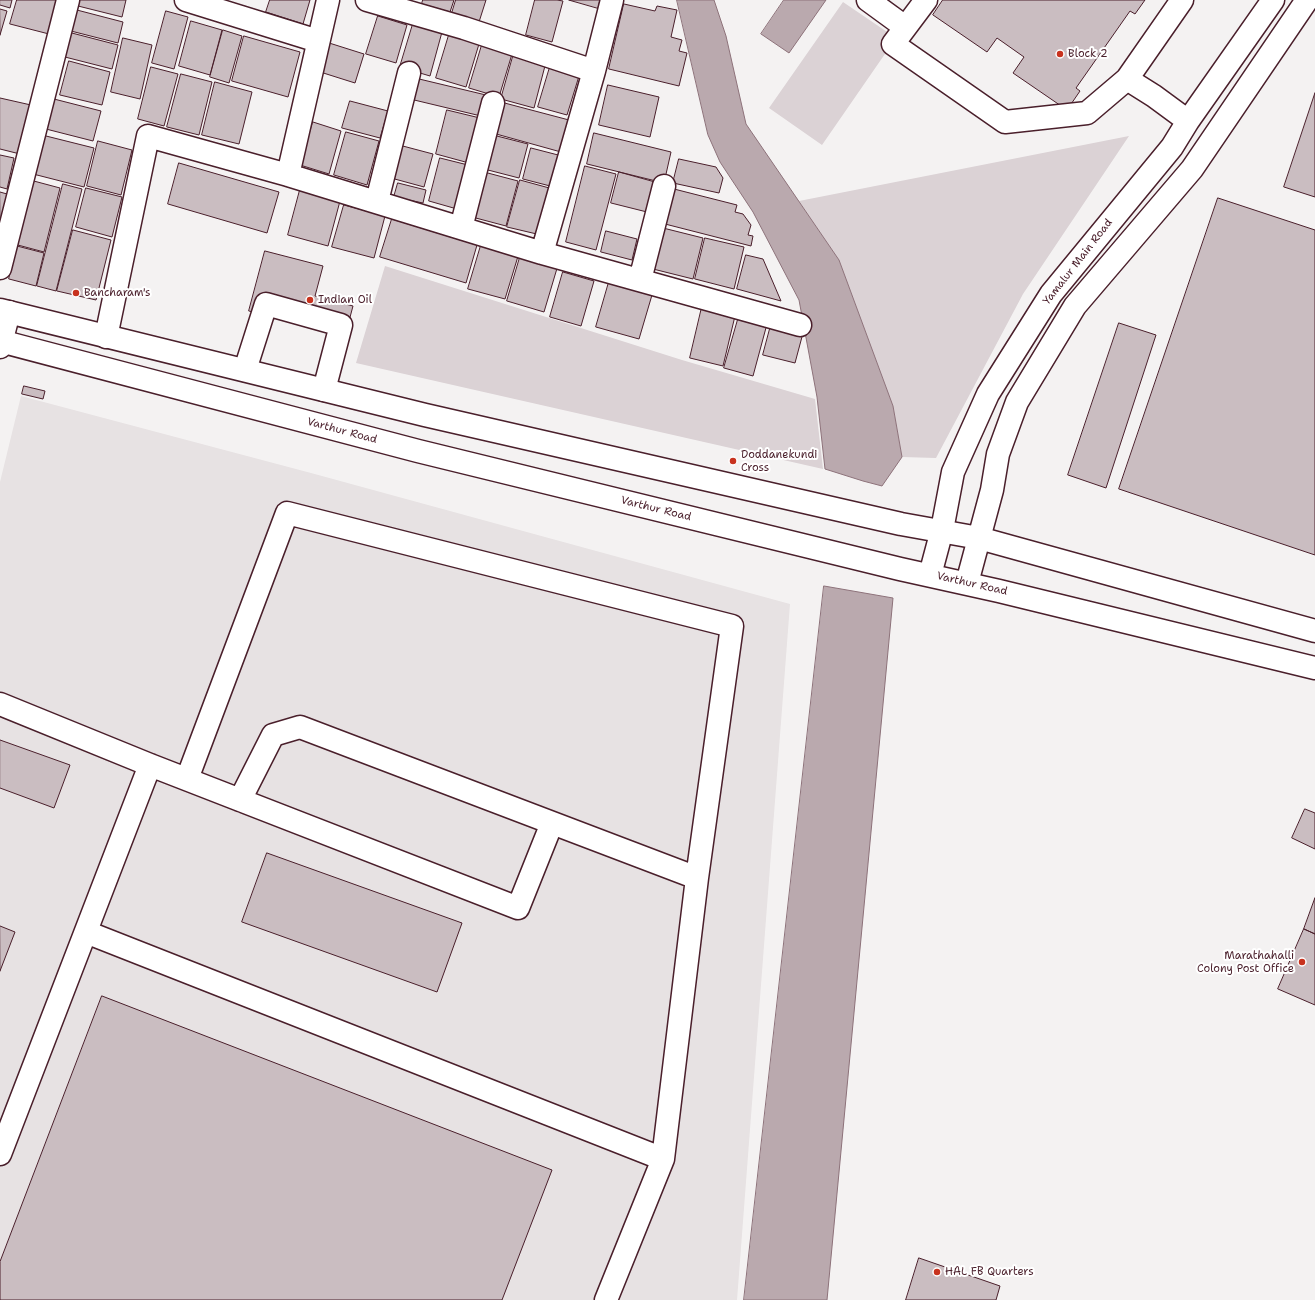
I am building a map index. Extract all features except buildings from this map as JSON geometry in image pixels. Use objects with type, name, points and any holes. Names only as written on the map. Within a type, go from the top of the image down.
[{"type":"street","points":[[0,268],[68,0]]},
{"type":"street","points":[[186,0],[318,41]]},
{"type":"street","points":[[288,174],[328,0]]},
{"type":"street","points":[[367,0],[464,28],[594,71]]},
{"type":"street","points":[[542,253],[594,71],[612,0]]},
{"type":"street","points":[[868,0],[905,27]]},
{"type":"street","points":[[926,0],[893,44],[1005,122],[1087,114],[1127,79],[1182,0]]},
{"type":"street","name":"Yamalur Main Road","points":[[930,575],[942,530],[954,472],[988,394],[1051,294],[1172,147],[1188,121],[1273,0]]},
{"type":"street","points":[[967,583],[992,490],[998,454],[1017,402],[1075,306],[1192,169],[1307,0]]},
{"type":"street","points":[[377,202],[408,72]]},
{"type":"street","points":[[1127,79],[1154,96],[1188,121]]},
{"type":"street","points":[[461,228],[493,103]]},
{"type":"street","points":[[106,336],[148,136],[288,174],[542,253],[800,325]]},
{"type":"street","points":[[640,280],[664,186]]},
{"type":"street","points":[[246,370],[266,304],[341,325],[324,390]]},
{"type":"street","points":[[0,343],[4,311],[425,415],[901,524],[942,530],[979,538],[1315,631]]},
{"type":"street","name":"Varthur Road","points":[[0,343],[418,450],[900,569],[967,583],[1315,668]]},
{"type":"street","points":[[187,780],[287,513],[732,626],[697,878],[663,1159],[606,1300]]},
{"type":"street","points":[[0,704],[187,780],[518,908],[552,823]]},
{"type":"street","points":[[240,800],[273,735],[300,727],[697,878]]},
{"type":"street","points":[[0,1154],[150,765]]},
{"type":"street","points":[[86,932],[663,1159]]},
{"type":"shaded area","points":[[677,0],[714,0],[726,36],[746,124],[839,260],[893,406],[902,457],[882,486],[825,469],[817,397],[799,300],[753,212],[720,162],[708,135]]},
{"type":"shaded area","points":[[784,0],[826,0],[789,53],[761,34]]},
{"type":"shaded area","points":[[843,2],[896,38],[822,145],[769,108]]},
{"type":"shaded area","points":[[1129,136],[1023,294],[936,458],[902,457],[893,406],[839,260],[799,201]]},
{"type":"shaded area","points":[[385,266],[682,360],[815,399],[823,469],[356,363]]},
{"type":"shaded area","points":[[21,396],[311,473],[790,604],[737,1300],[0,1300],[0,482]]},
{"type":"shaded area","points":[[824,586],[893,598],[827,1300],[744,1300]]},
{"type":"place","name":"Block 2","points":[[1060,54]]},
{"type":"place","name":"Bancharam's","points":[[76,293]]},
{"type":"place","name":"Indian Oil","points":[[310,300]]},
{"type":"place","name":"Doddanekundi Cross","points":[[733,461]]},
{"type":"place","name":"Marathahalli Colony Post Office","points":[[1302,962]]},
{"type":"place","name":"HAL FB Quarters","points":[[937,1272]]}]
